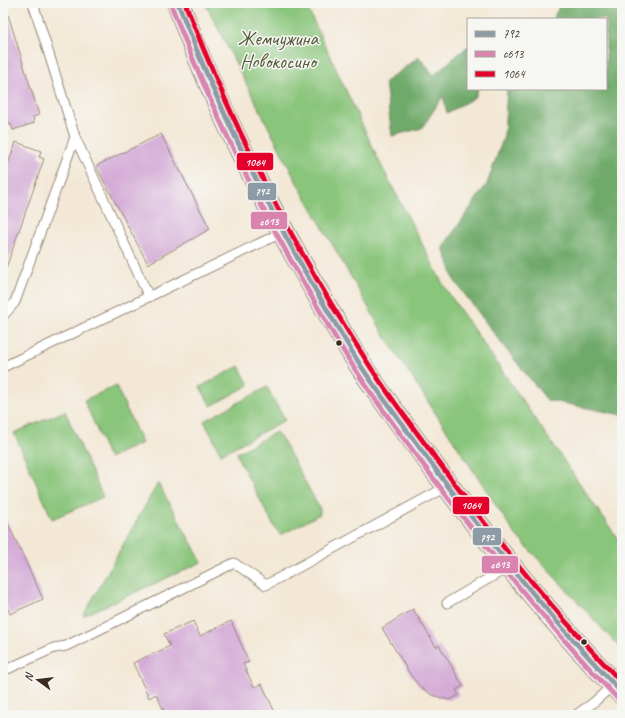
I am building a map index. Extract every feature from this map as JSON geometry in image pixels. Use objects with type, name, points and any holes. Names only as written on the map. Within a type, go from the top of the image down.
[{"type":"street","points":[[178,3],[222,112],[283,232],[336,326],[389,406],[510,566],[618,689]]},
{"type":"lane","points":[[33,3],[75,137],[149,297]]},
{"type":"lane","points":[[3,316],[15,302],[75,137]]},
{"type":"lane","points":[[3,367],[283,232]]},
{"type":"lane","points":[[3,671],[54,648],[66,646],[234,563],[266,585],[448,486]]},
{"type":"lane","points":[[447,603],[510,566]]},
{"type":"lane","points":[[576,715],[618,689]]},
{"type":"green space","name":"Жемчужина Новокосино","points":[[205,3],[305,3],[380,163],[445,288],[622,545],[622,650],[515,534],[386,338],[296,181]]},
{"type":"green space","points":[[558,3],[622,3],[622,415],[547,400],[505,348],[454,280],[443,247],[487,184],[504,136],[507,90],[607,90],[607,18],[554,18],[559,7]]},
{"type":"green space","points":[[467,47],[467,90],[478,90],[475,97],[447,113],[443,96],[422,128],[392,136],[385,82],[419,57],[434,75]]},
{"type":"green space","points":[[239,366],[249,385],[211,406],[200,387]]},
{"type":"green space","points":[[116,386],[142,443],[109,458],[84,400]]},
{"type":"green space","points":[[267,387],[285,420],[221,454],[204,421]]},
{"type":"green space","points":[[65,411],[103,497],[52,519],[14,433]]},
{"type":"green space","points":[[276,432],[282,439],[320,509],[320,514],[281,535],[275,528],[238,458],[237,453]]},
{"type":"green space","points":[[158,483],[202,562],[83,616]]},
{"type":"building","points":[[3,8],[6,8],[39,115],[33,117],[34,123],[13,130],[11,124],[7,125],[3,113]]},
{"type":"building","points":[[161,134],[210,229],[148,264],[96,166]]},
{"type":"building","points":[[16,142],[41,151],[39,157],[44,159],[5,271],[3,271],[3,178]]},
{"type":"building","points":[[3,513],[43,599],[10,614],[3,599]]},
{"type":"building","points":[[413,609],[436,647],[439,645],[463,686],[456,690],[459,695],[449,700],[432,695],[420,687],[410,674],[382,628]]},
{"type":"building","points":[[193,621],[200,636],[231,621],[249,662],[243,664],[254,687],[262,684],[276,715],[166,715],[156,694],[149,698],[133,663],[170,646],[164,634]]},
{"type":"transit line","name":"792","points":[[178,3],[208,77],[241,150],[296,256],[361,366],[404,427],[499,552],[571,638],[622,693]]},
{"type":"transit line","name":"1064","points":[[185,3],[223,95],[266,186],[314,274],[374,373],[400,410],[503,546],[573,630],[622,683]]},
{"type":"transit line","name":"с613","points":[[171,5],[218,116],[271,224],[349,360],[398,431],[494,556],[566,642],[617,698]]}]
